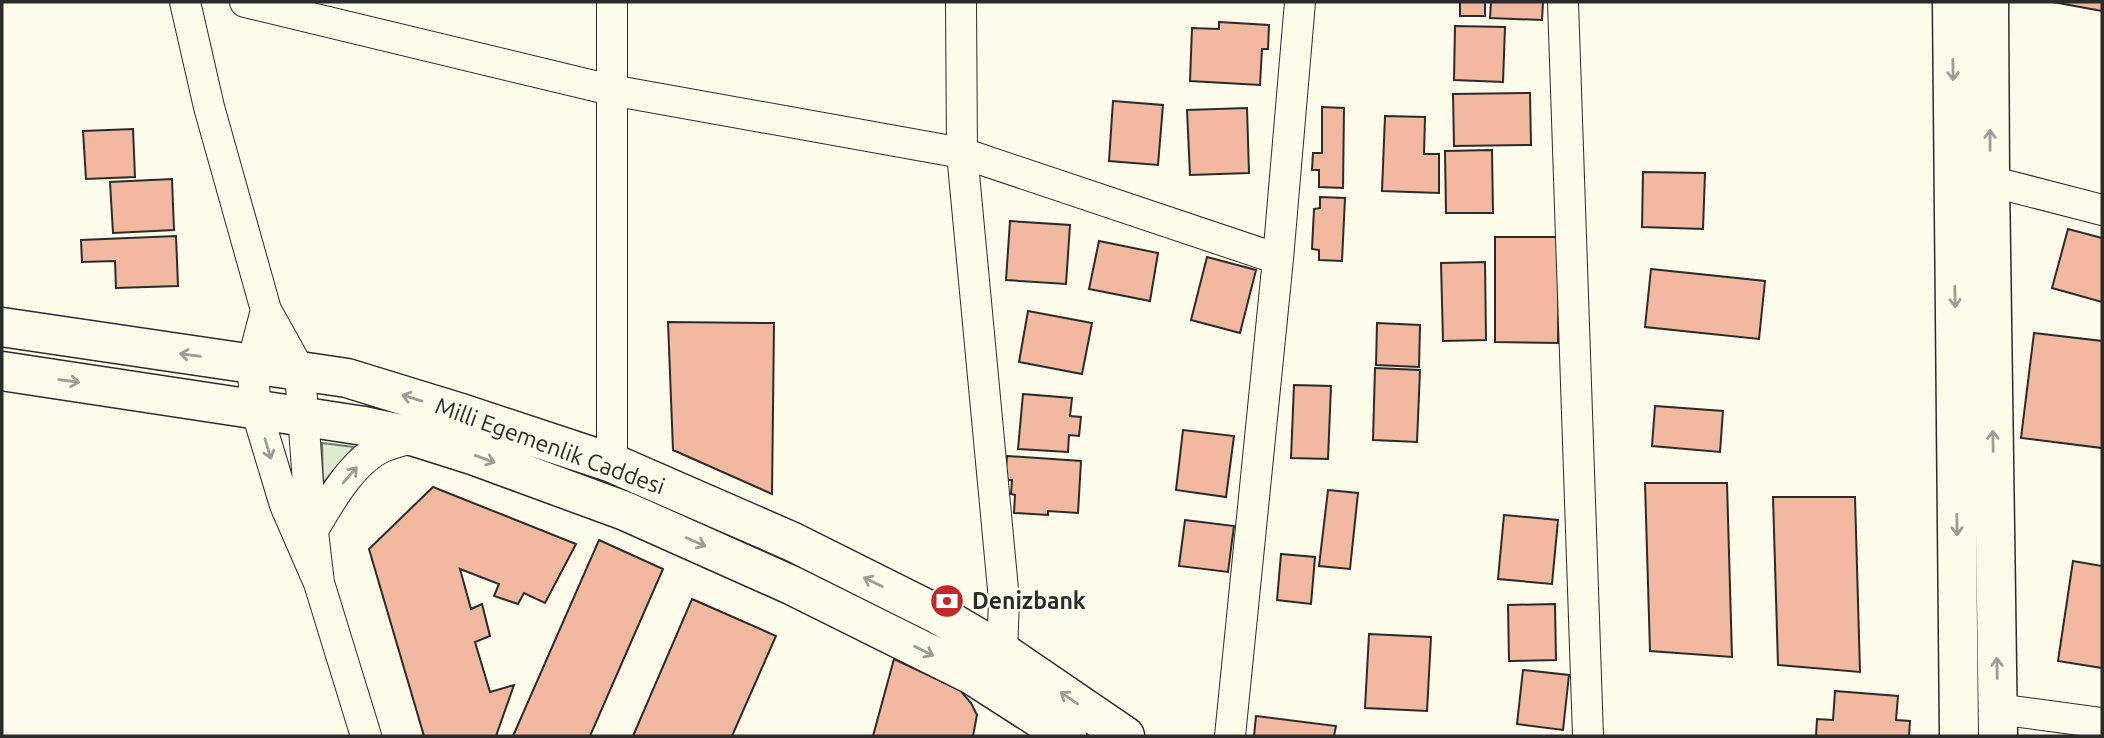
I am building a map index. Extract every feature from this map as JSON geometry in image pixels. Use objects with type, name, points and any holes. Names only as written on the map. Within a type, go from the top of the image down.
[{"type":"street","points":[[185,2],[209,107],[266,310],[300,371],[312,532],[319,583]]},
{"type":"street","points":[[245,2],[611,90],[962,153],[1278,259]]},
{"type":"street","points":[[612,2],[612,463]]},
{"type":"street","points":[[961,2],[962,153],[1004,600],[1002,652]]},
{"type":"street","points":[[1230,736],[1278,259],[1300,2]]},
{"type":"street","points":[[1563,2],[1588,736]]},
{"type":"street","points":[[1952,2],[1972,181],[1998,722],[2102,723]]},
{"type":"street","points":[[1959,736],[1972,181],[1989,2]]},
{"type":"street","points":[[1972,181],[2102,210]]},
{"type":"street","points":[[266,310],[252,364],[256,409],[285,505],[319,583],[366,736]]},
{"type":"street","name":"Milli Egemenlik Caddesi","points":[[2,327],[347,378],[461,412],[612,463],[793,542],[939,615],[1002,652],[1125,736]]},
{"type":"street","name":"Milli Egemenlik Caddesi","points":[[2,371],[365,426],[415,437],[475,456],[625,511],[791,584],[972,675],[1067,736]]},
{"type":"street","points":[[312,532],[334,494],[361,462],[381,448],[415,437]]},
{"type":"green space","points":[[322,443],[354,447],[323,483]]},
{"type":"building","points":[[1460,2],[1485,2],[1485,16],[1460,16]]},
{"type":"building","points":[[1491,2],[1543,2],[1542,20],[1490,18]]},
{"type":"building","points":[[2053,2],[2102,2],[2102,11]]},
{"type":"building","points":[[1219,22],[1269,25],[1268,49],[1262,49],[1260,85],[1190,81],[1192,28],[1219,29]]},
{"type":"building","points":[[1455,26],[1505,27],[1503,82],[1454,80]]},
{"type":"building","points":[[1530,93],[1531,145],[1454,146],[1453,94]]},
{"type":"building","points":[[1113,101],[1163,105],[1158,165],[1109,161]]},
{"type":"building","points":[[1322,107],[1344,108],[1343,188],[1319,187],[1319,170],[1312,170],[1313,153],[1322,153]]},
{"type":"building","points":[[1247,108],[1249,173],[1190,175],[1187,110]]},
{"type":"building","points":[[1385,116],[1425,117],[1424,154],[1439,154],[1439,193],[1382,191]]},
{"type":"building","points":[[133,129],[135,177],[86,179],[83,131]]},
{"type":"building","points":[[1492,150],[1493,213],[1446,213],[1445,151]]},
{"type":"building","points":[[1643,172],[1705,173],[1703,229],[1642,227]]},
{"type":"building","points":[[172,179],[174,230],[113,233],[110,182]]},
{"type":"building","points":[[1320,197],[1345,198],[1342,261],[1319,260],[1319,250],[1312,249],[1314,209],[1320,208]]},
{"type":"building","points":[[1010,221],[1070,225],[1066,284],[1006,280]]},
{"type":"building","points":[[2068,229],[2102,238],[2102,302],[2052,288]]},
{"type":"building","points":[[176,236],[178,286],[116,288],[115,261],[82,262],[81,240]]},
{"type":"building","points":[[1495,237],[1559,237],[1558,343],[1495,342]]},
{"type":"building","points":[[1099,241],[1158,253],[1150,301],[1089,289]]},
{"type":"building","points":[[1207,257],[1256,270],[1240,333],[1191,320]]},
{"type":"building","points":[[1485,262],[1486,340],[1443,341],[1441,263]]},
{"type":"building","points":[[1651,269],[1765,281],[1759,339],[1645,327]]},
{"type":"building","points":[[1028,311],[1092,323],[1082,374],[1019,362]]},
{"type":"building","points":[[668,322],[774,323],[772,494],[673,450]]},
{"type":"building","points":[[1377,323],[1420,325],[1419,367],[1376,365]]},
{"type":"building","points":[[2034,333],[2102,341],[2102,448],[2021,438]]},
{"type":"building","points":[[1375,368],[1420,370],[1417,442],[1373,440]]},
{"type":"building","points":[[1294,385],[1331,386],[1328,459],[1291,458]]},
{"type":"building","points":[[1023,394],[1072,398],[1070,416],[1081,417],[1079,436],[1069,435],[1068,452],[1018,449]]},
{"type":"building","points":[[1655,406],[1723,411],[1720,452],[1652,446]]},
{"type":"building","points":[[1183,430],[1234,436],[1226,497],[1176,490]]},
{"type":"building","points":[[1007,456],[1081,461],[1078,513],[1014,513],[1012,480],[1005,480]]},
{"type":"building","points":[[1645,483],[1727,483],[1732,657],[1650,651]]},
{"type":"building","points":[[433,487],[576,544],[545,603],[524,593],[518,604],[494,596],[499,584],[460,569],[471,609],[482,604],[490,636],[475,642],[490,692],[514,685],[496,736],[424,736],[369,549]]},
{"type":"building","points":[[1328,490],[1358,493],[1350,569],[1319,566]]},
{"type":"building","points":[[1773,497],[1855,497],[1860,672],[1778,665]]},
{"type":"building","points":[[1504,515],[1558,520],[1552,584],[1498,579]]},
{"type":"building","points":[[1185,520],[1234,526],[1228,572],[1179,566]]},
{"type":"building","points":[[599,540],[663,569],[590,736],[513,736]]},
{"type":"building","points":[[1281,554],[1315,557],[1311,604],[1277,600]]},
{"type":"building","points":[[2073,561],[2102,566],[2102,668],[2058,661]]},
{"type":"building","points":[[692,599],[776,636],[732,736],[633,736]]},
{"type":"building","points":[[1555,604],[1556,660],[1509,661],[1508,605]]},
{"type":"building","points":[[1369,634],[1431,637],[1427,711],[1365,708]]},
{"type":"building","points":[[894,659],[960,690],[977,715],[973,736],[873,736]]},
{"type":"building","points":[[1523,670],[1569,675],[1563,730],[1517,724]]},
{"type":"building","points":[[1835,691],[1898,696],[1896,720],[1910,721],[1909,736],[1816,736],[1817,719],[1833,720]]},
{"type":"building","points":[[1256,716],[1336,726],[1334,736],[1254,736]]},
{"type":"place","name":"Denizbank","points":[[947,601]]}]
